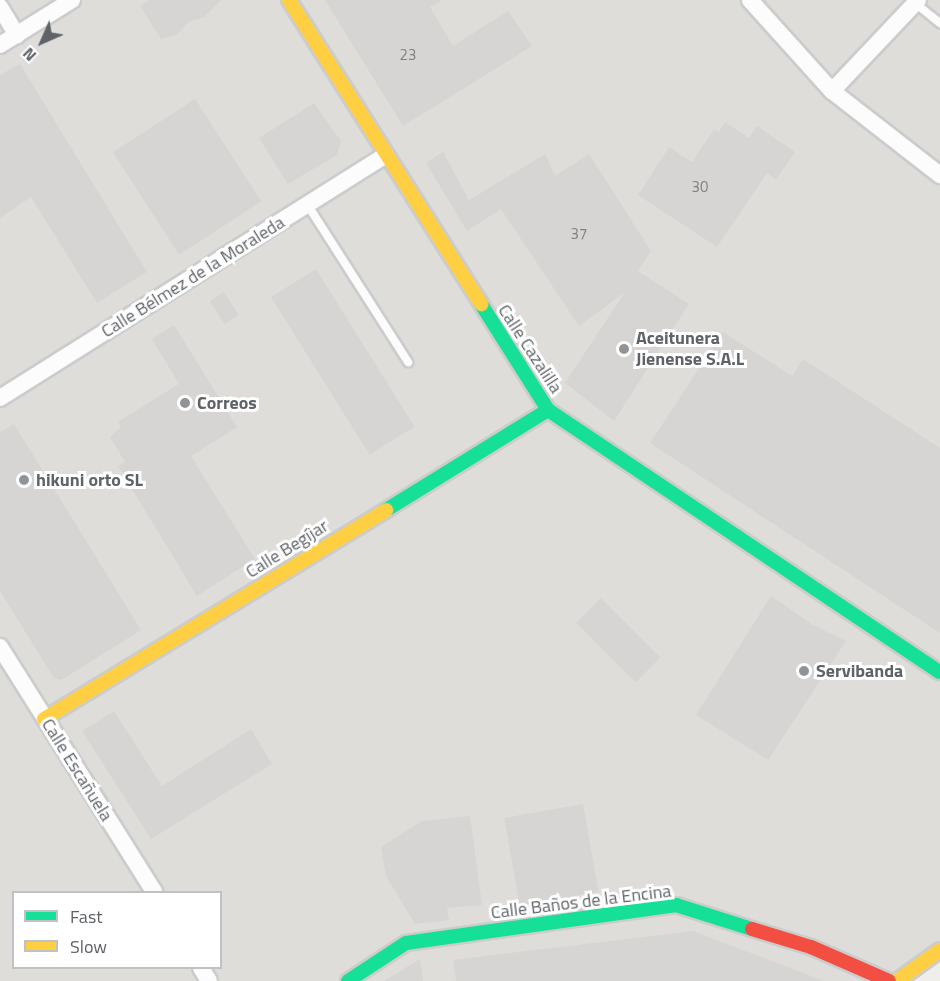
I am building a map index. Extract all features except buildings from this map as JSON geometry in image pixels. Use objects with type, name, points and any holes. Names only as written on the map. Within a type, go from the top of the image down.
[{"type":"street","points":[[0,45],[72,0]]},
{"type":"street","name":"Calle Cazalilla","points":[[289,0],[549,410],[940,672]]},
{"type":"street","points":[[750,0],[832,91],[940,175]]},
{"type":"street","points":[[832,91],[916,2]]},
{"type":"street","points":[[0,8],[17,35]]},
{"type":"street","name":"Calle Bélmez de la Moraleda","points":[[0,398],[386,155]]},
{"type":"street","name":"Calle Begíjar","points":[[45,719],[549,410]]},
{"type":"street","name":"Calle Escañuela","points":[[0,647],[153,891]]},
{"type":"street","name":"Calle Baños de la Encina","points":[[348,981],[406,944],[676,905],[811,948],[889,981]]},
{"type":"street","points":[[897,981],[940,950]]},
{"type":"lane","points":[[916,2],[940,23]]},
{"type":"lane","points":[[307,204],[408,362]]},
{"type":"shaded area","points":[[0,0],[940,0],[940,950],[892,981],[0,981]]},
{"type":"traffic: fast","points":[[481,304],[548,410],[940,672]]},
{"type":"traffic: fast","points":[[386,510],[548,410]]},
{"type":"traffic: fast","points":[[348,981],[406,943],[676,905],[752,929]]},
{"type":"traffic: slow","points":[[289,0],[481,304]]},
{"type":"traffic: slow","points":[[44,719],[386,510]]},
{"type":"traffic: slow","points":[[897,981],[940,950]]},
{"type":"traffic: jam","points":[[752,929],[811,947],[889,981]]},
{"type":"place","name":"Aceitunera Jienense S.A.L","points":[[624,349]]},
{"type":"place","name":"Correos","points":[[185,403]]},
{"type":"place","name":"hikuni orto SL","points":[[24,480]]},
{"type":"place","name":"Servibanda","points":[[804,671]]}]
